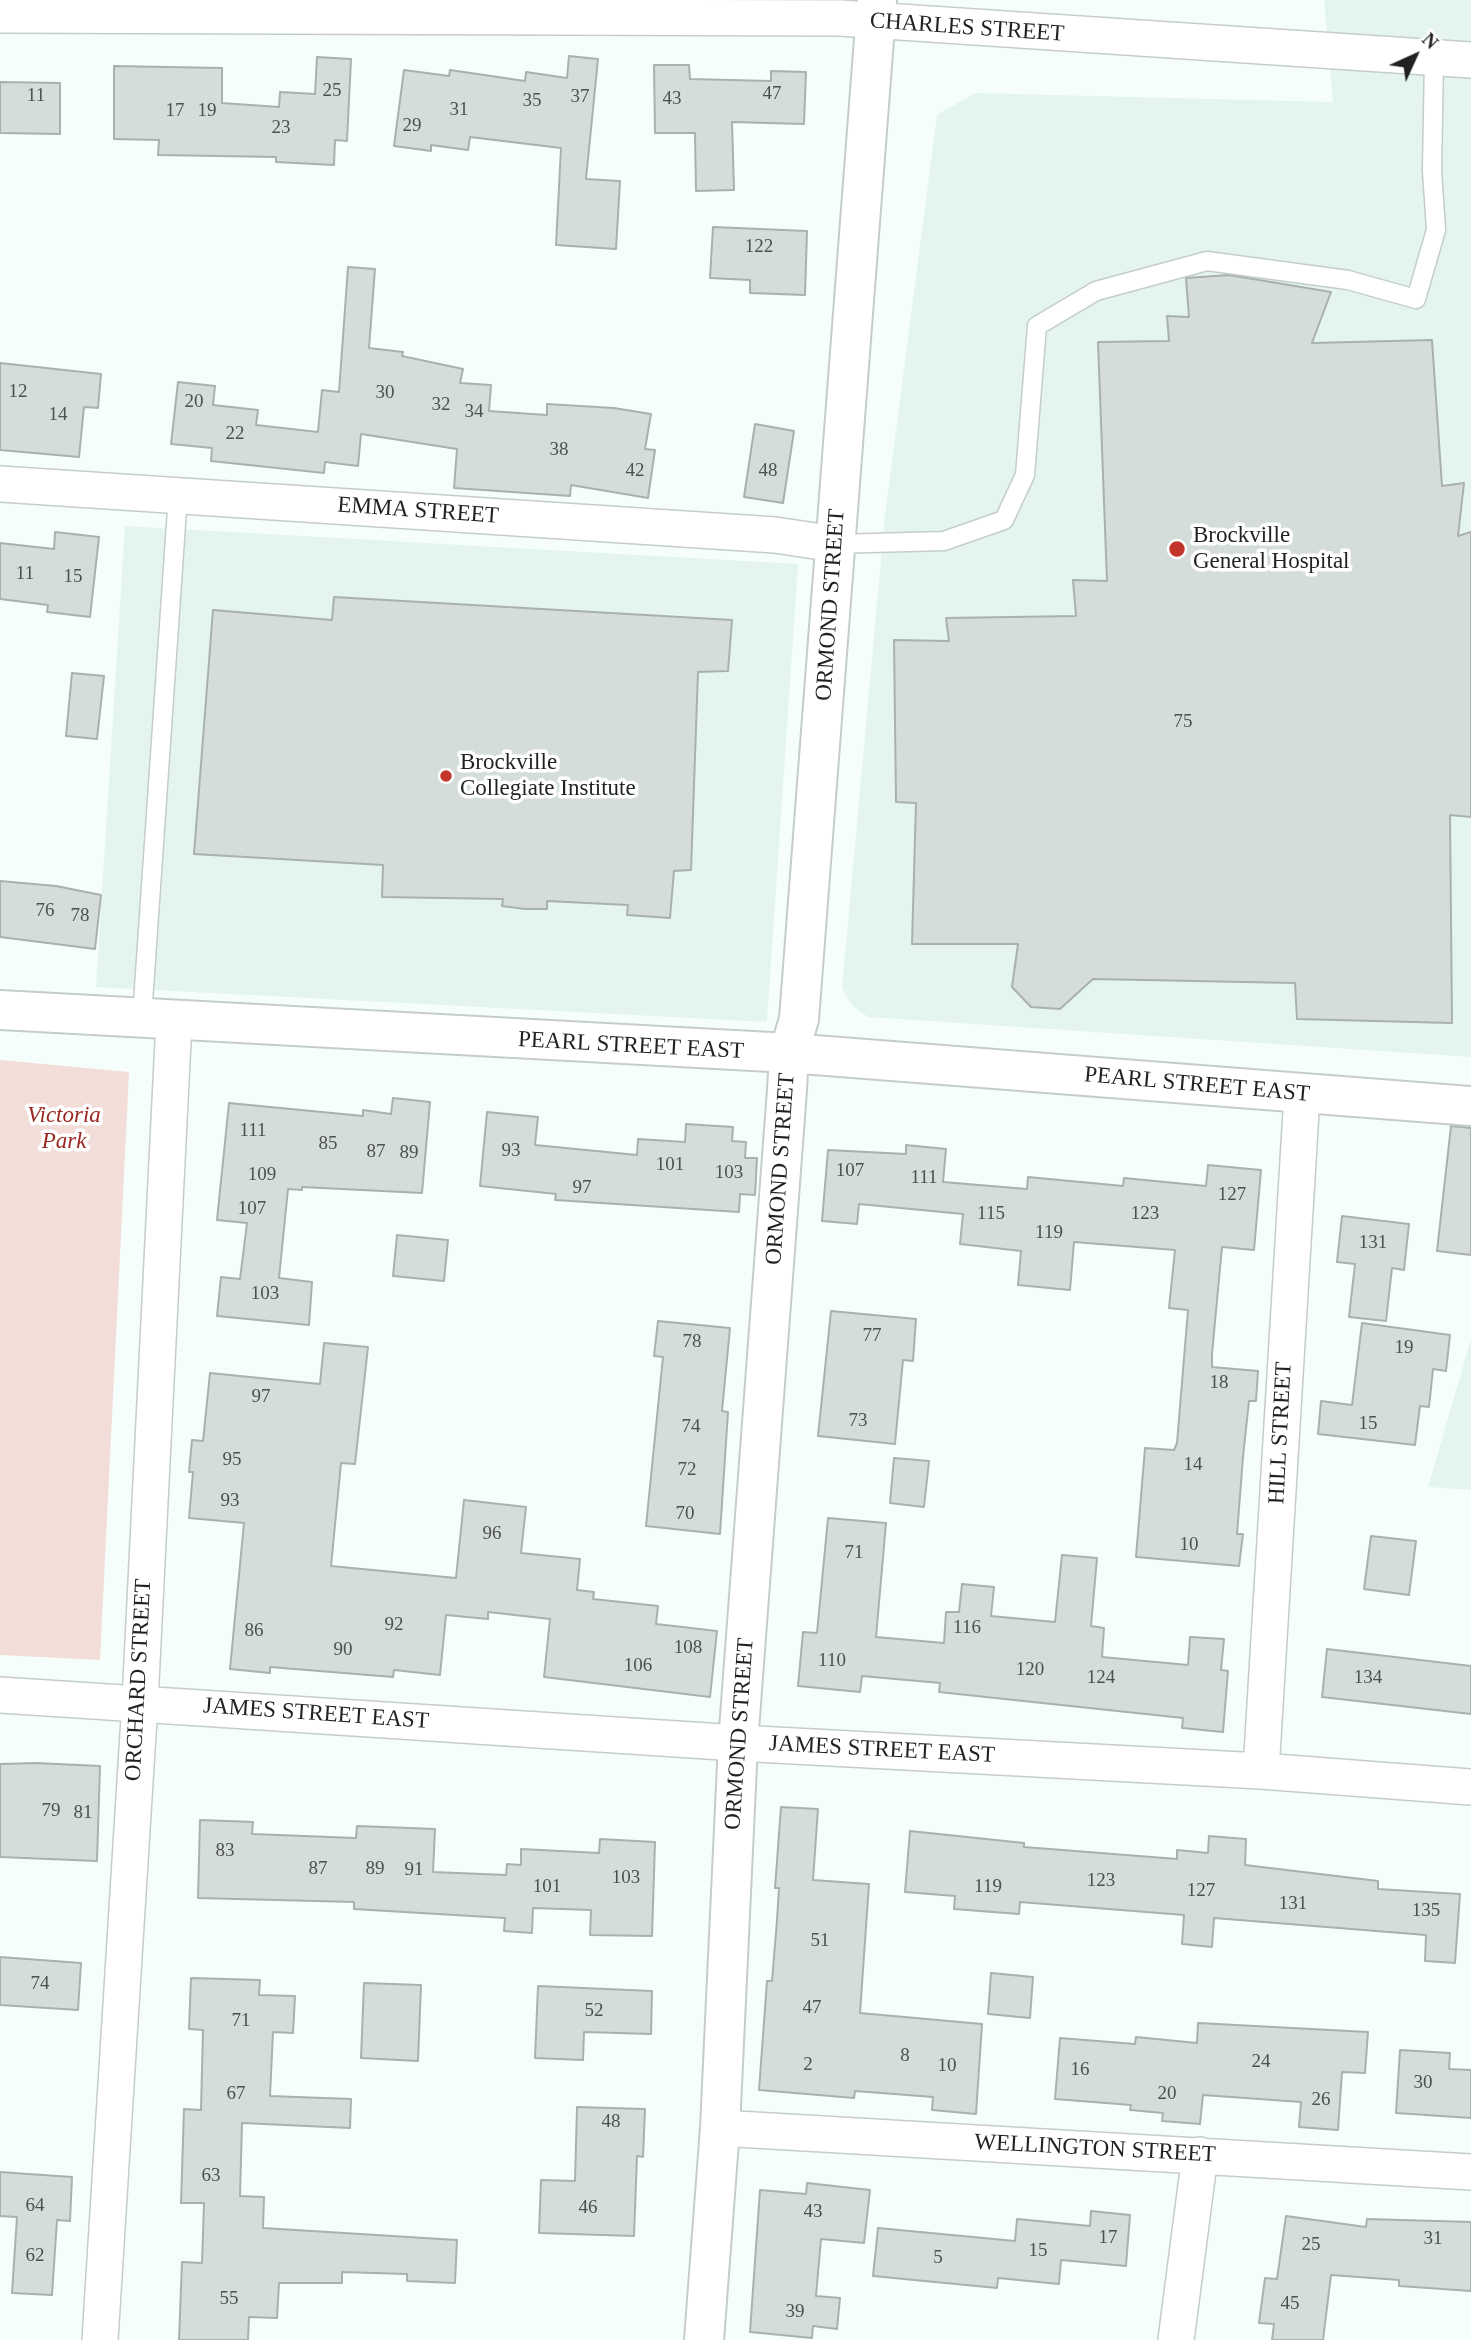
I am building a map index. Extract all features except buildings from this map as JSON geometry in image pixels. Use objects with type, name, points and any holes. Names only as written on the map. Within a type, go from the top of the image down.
[{"type":"street","name":"CHARLES STREET","points":[[0,15],[829,18],[876,11],[1471,60]]},
{"type":"street","name":"ORMOND STREET","points":[[704,2340],[720,2128],[738,1743],[789,1053],[799,1019],[876,11]]},
{"type":"street","name":"EMMA STREET","points":[[0,484],[775,535],[835,544]]},
{"type":"street","name":"PEARL STREET EAST","points":[[0,1010],[789,1053],[1302,1095],[1471,1105]]},
{"type":"street","name":"ORCHARD STREET","points":[[100,2340],[140,1702],[158,1019]]},
{"type":"street","name":"HILL STREET","points":[[1261,1771],[1302,1095]]},
{"type":"street","name":"JAMES STREET EAST","points":[[0,1695],[140,1702],[738,1743],[1261,1771],[1471,1787]]},
{"type":"street","name":"WELLINGTON STREET","points":[[720,2128],[1471,2172]]},
{"type":"street","points":[[1176,2340],[1200,2155]]},
{"type":"lane","points":[[835,544],[944,541],[1004,520],[1025,475],[1037,326],[1096,291],[1207,261],[1348,280],[1416,299],[1436,230],[1432,171],[1434,59]]},
{"type":"lane","points":[[158,1019],[178,495]]},
{"type":"shaded area","name":"Brockville General Hospital","points":[[1324,0],[1471,0],[1471,1057],[868,1017],[852,1005],[842,988],[885,515],[937,115],[975,93],[1333,102]]},
{"type":"shaded area","name":"Brockville Collegiate Institute","points":[[125,526],[798,564],[767,1022],[96,987]]},
{"type":"shaded area","points":[[1471,1339],[1471,1490],[1428,1487]]},
{"type":"green space","name":"Victoria Park","points":[[0,1060],[129,1072],[100,1660],[0,1655]]},
{"type":"place","name":"Brockville General Hospital","points":[[1177,549]]},
{"type":"place","name":"Brockville Collegiate Institute","points":[[446,776]]}]
